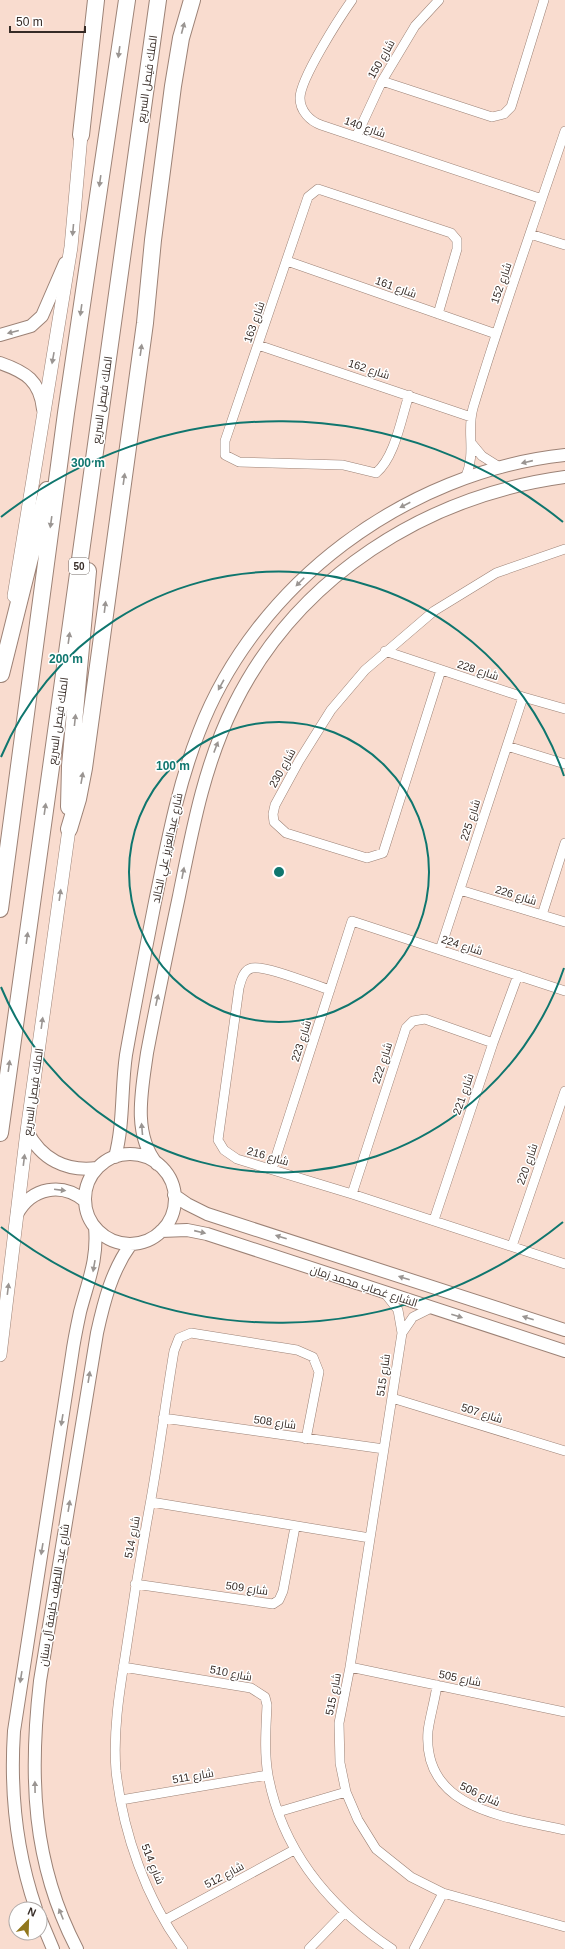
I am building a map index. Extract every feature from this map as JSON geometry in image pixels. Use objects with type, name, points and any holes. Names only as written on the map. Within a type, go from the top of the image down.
[{"type":"highway","points":[[81,135],[86,0]]},
{"type":"highway","points":[[81,135],[96,0]]},
{"type":"highway","points":[[0,909],[66,413],[127,0]]},
{"type":"highway","name":"الملك فيصل السريع","points":[[0,1133],[158,0]]},
{"type":"highway","points":[[69,829],[78,799],[84,768],[144,323],[172,86],[181,38],[192,0]]},
{"type":"highway","points":[[0,678],[66,413]]},
{"type":"highway","points":[[69,829],[70,766],[82,662],[92,530],[90,485]]},
{"type":"main road","points":[[0,678],[71,247],[81,135]]},
{"type":"main road","name":"الملك فيصل السريع","points":[[0,1355],[27,1131],[69,829]]},
{"type":"street","name":"شارع 140","points":[[352,0],[326,41],[302,88],[300,99],[304,111],[311,120],[356,137],[542,199]]},
{"type":"street","name":"شارع 150","points":[[356,137],[382,81],[415,26],[439,0]]},
{"type":"street","points":[[382,81],[492,117],[504,114],[511,107],[544,0]]},
{"type":"street","name":"شارع 152","points":[[466,479],[471,461],[471,417],[496,334],[565,131]]},
{"type":"street","name":"شارع 163","points":[[409,395],[389,455],[383,467],[376,473],[343,465],[239,462],[225,455],[225,441],[288,261],[308,197],[318,189],[451,233],[457,240],[457,249],[438,314]]},
{"type":"street","points":[[530,234],[565,245]]},
{"type":"street","points":[[0,335],[31,326],[42,316],[71,247]]},
{"type":"street","name":"شارع 161","points":[[288,261],[496,334]]},
{"type":"street","name":"شارع 162","points":[[258,345],[471,417]]},
{"type":"street","points":[[0,363],[17,369],[29,378],[41,394],[43,413]]},
{"type":"street","points":[[472,444],[482,456],[501,468]]},
{"type":"street","name":"شارع عبدالعزيز علي الخالد","points":[[115,1157],[122,1128],[122,1087],[127,1049],[170,828],[191,754],[216,695],[236,660],[261,625],[292,589],[330,554],[371,524],[393,511],[437,490],[466,479],[501,468],[565,455]]},
{"type":"street","name":"شارع عبدالعزيز علي الخالد","points":[[157,1164],[145,1146],[142,1130],[142,1090],[147,1053],[197,806],[222,731],[243,687],[278,636],[306,603],[338,573],[374,547],[432,514],[475,497],[520,484],[565,477]]},
{"type":"street","name":"شارع 230","points":[[441,670],[384,853],[367,858],[286,833],[274,822],[273,814],[275,805],[299,761],[331,710],[365,670],[385,651],[434,611],[496,573],[565,549]]},
{"type":"street","name":"شارع 228","points":[[385,651],[523,697],[565,709]]},
{"type":"street","name":"شارع 225","points":[[440,950],[523,697]]},
{"type":"street","points":[[507,746],[565,764]]},
{"type":"street","points":[[542,915],[565,844]]},
{"type":"street","name":"شارع 226","points":[[460,890],[565,922]]},
{"type":"street","name":"شارع 224","points":[[352,921],[565,991]]},
{"type":"street","name":"شارع 223","points":[[272,1169],[352,921]]},
{"type":"street","name":"شارع 216","points":[[330,990],[264,968],[251,968],[243,975],[239,988],[218,1140],[224,1150],[237,1159],[434,1220],[565,1264]]},
{"type":"street","name":"شارع 221","points":[[434,1220],[493,1043],[518,975]]},
{"type":"street","name":"شارع 222","points":[[352,1194],[406,1028],[413,1021],[425,1020],[493,1043]]},
{"type":"street","name":"شارع 220","points":[[512,1246],[565,1091]]},
{"type":"street","points":[[27,1131],[42,1152],[55,1162],[80,1169],[97,1168]]},
{"type":"street","points":[[133,1154],[146,1157],[157,1164],[166,1173],[172,1185],[174,1195],[172,1214],[162,1231],[143,1242],[131,1244],[111,1240],[94,1227],[86,1211],[85,1201],[87,1184],[97,1168],[107,1160],[133,1154]]},
{"type":"street","points":[[17,1214],[31,1197],[52,1189],[66,1190],[85,1201]]},
{"type":"street","name":"الشارع غصاب محمد زمان","points":[[174,1195],[187,1204],[208,1214],[565,1330]]},
{"type":"street","name":"شارع عبد اللطيف خليفة آل سنان","points":[[34,1901],[19,1846],[12,1779],[16,1706],[74,1343],[80,1312],[93,1269],[96,1246],[94,1227]]},
{"type":"street","name":"الشارع غصاب محمد زمان","points":[[162,1231],[187,1230],[207,1234],[565,1351]]},
{"type":"street","name":"شارع عبد اللطيف خليفة آل سنان","points":[[77,1949],[64,1922],[50,1884],[37,1822],[34,1760],[35,1726],[44,1658],[97,1333],[112,1277],[122,1257],[131,1244]]},
{"type":"street","name":"شارع 515","points":[[383,1292],[398,1310],[402,1333],[350,1667],[339,1723],[340,1763],[346,1792],[358,1820],[376,1849],[412,1877],[443,1893],[565,1927]]},
{"type":"street","name":"شارع 515","points":[[402,1333],[413,1317],[431,1308]]},
{"type":"street","name":"شارع 514","points":[[183,1949],[165,1920],[138,1866],[126,1828],[116,1770],[116,1728],[135,1584],[151,1502],[174,1351],[179,1338],[191,1333],[297,1350],[313,1357],[319,1372],[306,1439]]},
{"type":"street","name":"شارع 507","points":[[392,1398],[565,1451]]},
{"type":"street","name":"شارع 508","points":[[163,1418],[384,1449]]},
{"type":"street","points":[[151,1502],[295,1527],[370,1538]]},
{"type":"street","name":"شارع 509","points":[[135,1584],[273,1604],[279,1600],[283,1592],[295,1527]]},
{"type":"street","points":[[36,1588],[43,1589],[48,1597],[43,1631],[44,1658]]},
{"type":"street","name":"شارع 510","points":[[123,1667],[251,1688],[265,1697],[267,1705],[268,1775],[278,1812],[294,1850],[318,1883],[344,1913],[392,1949]]},
{"type":"street","name":"شارع 505","points":[[350,1667],[565,1712]]},
{"type":"street","name":"شارع 506","points":[[438,1686],[428,1730],[429,1754],[436,1776],[450,1792],[490,1814],[565,1830]]},
{"type":"street","name":"شارع 511","points":[[121,1800],[268,1775]]},
{"type":"street","points":[[278,1812],[346,1792]]},
{"type":"street","name":"شارع 512","points":[[165,1920],[294,1850]]},
{"type":"street","points":[[414,1949],[443,1893]]},
{"type":"street","points":[[309,1949],[344,1913]]},
{"type":"street","points":[[48,1937],[53,1949]]}]
